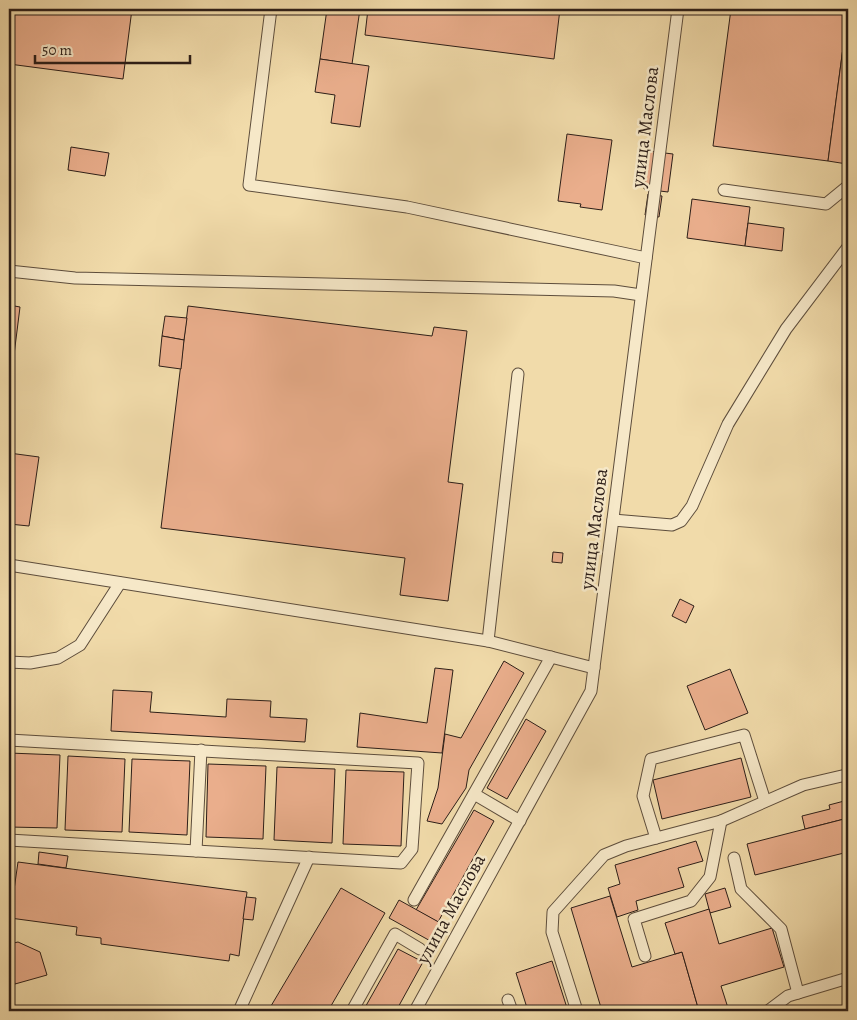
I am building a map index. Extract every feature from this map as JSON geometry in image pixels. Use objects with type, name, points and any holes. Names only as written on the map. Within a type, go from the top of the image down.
[{"type":"lane","points":[[272,9],[249,186],[407,207],[646,258]]},
{"type":"lane","name":"улица Маслова","points":[[415,1011],[591,691],[678,9]]},
{"type":"lane","points":[[724,190],[826,204],[848,186]]},
{"type":"lane","points":[[612,520],[672,526],[681,521],[692,506],[728,424],[737,408],[786,330],[848,247]]},
{"type":"lane","points":[[9,271],[75,278],[614,291],[641,294]]},
{"type":"lane","points":[[488,641],[518,374]]},
{"type":"lane","points":[[9,566],[488,641],[594,668]]},
{"type":"lane","points":[[9,662],[30,663],[58,658],[80,645],[120,583]]},
{"type":"lane","points":[[414,900],[551,657]]},
{"type":"lane","points":[[656,838],[643,796],[651,759],[744,735],[765,801]]},
{"type":"lane","points":[[9,740],[418,763],[412,849],[400,863],[9,840]]},
{"type":"lane","points":[[196,851],[201,750]]},
{"type":"lane","points":[[577,1011],[552,932],[553,912],[604,855],[626,846],[721,822],[803,785],[846,775]]},
{"type":"lane","points":[[474,794],[520,821]]},
{"type":"lane","points":[[645,956],[634,919],[691,902],[710,877],[721,822]]},
{"type":"lane","points":[[239,1011],[309,858]]},
{"type":"lane","points":[[734,858],[741,889],[781,929],[798,992]]},
{"type":"lane","points":[[352,1011],[395,934],[420,948]]},
{"type":"lane","points":[[768,1011],[788,996],[848,978]]},
{"type":"building","points":[[9,9],[132,9],[123,79],[9,64]]},
{"type":"building","points":[[327,9],[360,9],[352,64],[320,59]]},
{"type":"building","points":[[368,9],[560,9],[554,59],[365,35]]},
{"type":"building","points":[[731,9],[848,10],[828,161],[713,146]]},
{"type":"building","points":[[848,10],[848,155],[847,164],[828,161]]},
{"type":"building","points":[[320,59],[369,66],[360,127],[331,123],[335,95],[315,92]]},
{"type":"building","points":[[567,134],[612,140],[602,210],[580,207],[581,204],[558,201]]},
{"type":"building","points":[[71,147],[109,153],[105,176],[68,170]]},
{"type":"building","points":[[649,151],[673,154],[668,192],[644,189]]},
{"type":"building","points":[[648,194],[662,196],[659,217],[645,215]]},
{"type":"building","points":[[692,199],[750,207],[745,246],[687,238]]},
{"type":"building","points":[[748,223],[784,228],[782,251],[745,246]]},
{"type":"building","points":[[9,305],[20,307],[13,363],[9,362]]},
{"type":"building","points":[[188,306],[432,336],[434,327],[467,331],[448,482],[463,484],[448,601],[400,595],[405,558],[161,528]]},
{"type":"building","points":[[165,316],[187,318],[184,340],[162,336]]},
{"type":"building","points":[[162,336],[184,340],[181,369],[159,366]]},
{"type":"building","points":[[9,453],[39,457],[29,526],[9,524]]},
{"type":"building","points":[[553,552],[563,553],[562,563],[552,562]]},
{"type":"building","points":[[680,599],[694,606],[686,623],[672,616]]},
{"type":"building","points":[[504,661],[524,673],[469,770],[466,788],[442,824],[427,821],[438,788],[445,734],[461,738]]},
{"type":"building","points":[[435,668],[453,670],[442,753],[357,747],[360,713],[427,723]]},
{"type":"building","points":[[730,669],[748,713],[705,730],[687,686]]},
{"type":"building","points":[[113,690],[152,692],[150,712],[226,717],[227,699],[271,701],[270,717],[307,719],[305,742],[111,731]]},
{"type":"building","points":[[526,719],[546,731],[507,799],[487,788]]},
{"type":"building","points":[[9,753],[60,755],[57,828],[9,827]]},
{"type":"building","points":[[68,756],[125,759],[122,832],[65,830]]},
{"type":"building","points":[[741,758],[751,797],[662,819],[653,780]]},
{"type":"building","points":[[132,759],[190,761],[187,835],[129,832]]},
{"type":"building","points":[[208,764],[266,766],[263,839],[206,837]]},
{"type":"building","points":[[277,767],[335,769],[332,843],[274,840]]},
{"type":"building","points":[[346,770],[404,772],[401,846],[343,844]]},
{"type":"building","points":[[848,800],[848,818],[805,829],[802,816],[830,809],[829,805]]},
{"type":"building","points":[[474,810],[494,821],[438,922],[416,910]]},
{"type":"building","points":[[848,818],[848,852],[755,875],[747,844]]},
{"type":"building","points":[[696,841],[703,861],[678,868],[684,887],[636,901],[638,910],[617,917],[608,888],[620,884],[615,865]]},
{"type":"building","points":[[39,852],[68,856],[66,868],[38,864]]},
{"type":"building","points":[[18,862],[247,892],[239,956],[230,954],[229,961],[101,944],[101,938],[76,935],[77,927],[10,918]]},
{"type":"building","points":[[341,888],[385,913],[328,1011],[268,1011]]},
{"type":"building","points":[[725,888],[731,907],[710,913],[705,894]]},
{"type":"building","points":[[610,896],[632,967],[682,952],[699,1011],[602,1011],[571,908]]},
{"type":"building","points":[[246,897],[256,898],[253,920],[243,919]]},
{"type":"building","points":[[399,900],[444,925],[434,943],[389,918]]},
{"type":"building","points":[[709,909],[719,944],[772,928],[784,967],[721,986],[729,1011],[699,1011],[682,952],[675,954],[665,923]]},
{"type":"building","points":[[18,942],[40,952],[47,975],[15,984],[9,960],[9,944]]},
{"type":"building","points":[[398,949],[423,962],[396,1011],[363,1011]]},
{"type":"building","points":[[552,961],[568,1011],[528,1011],[516,973]]}]
